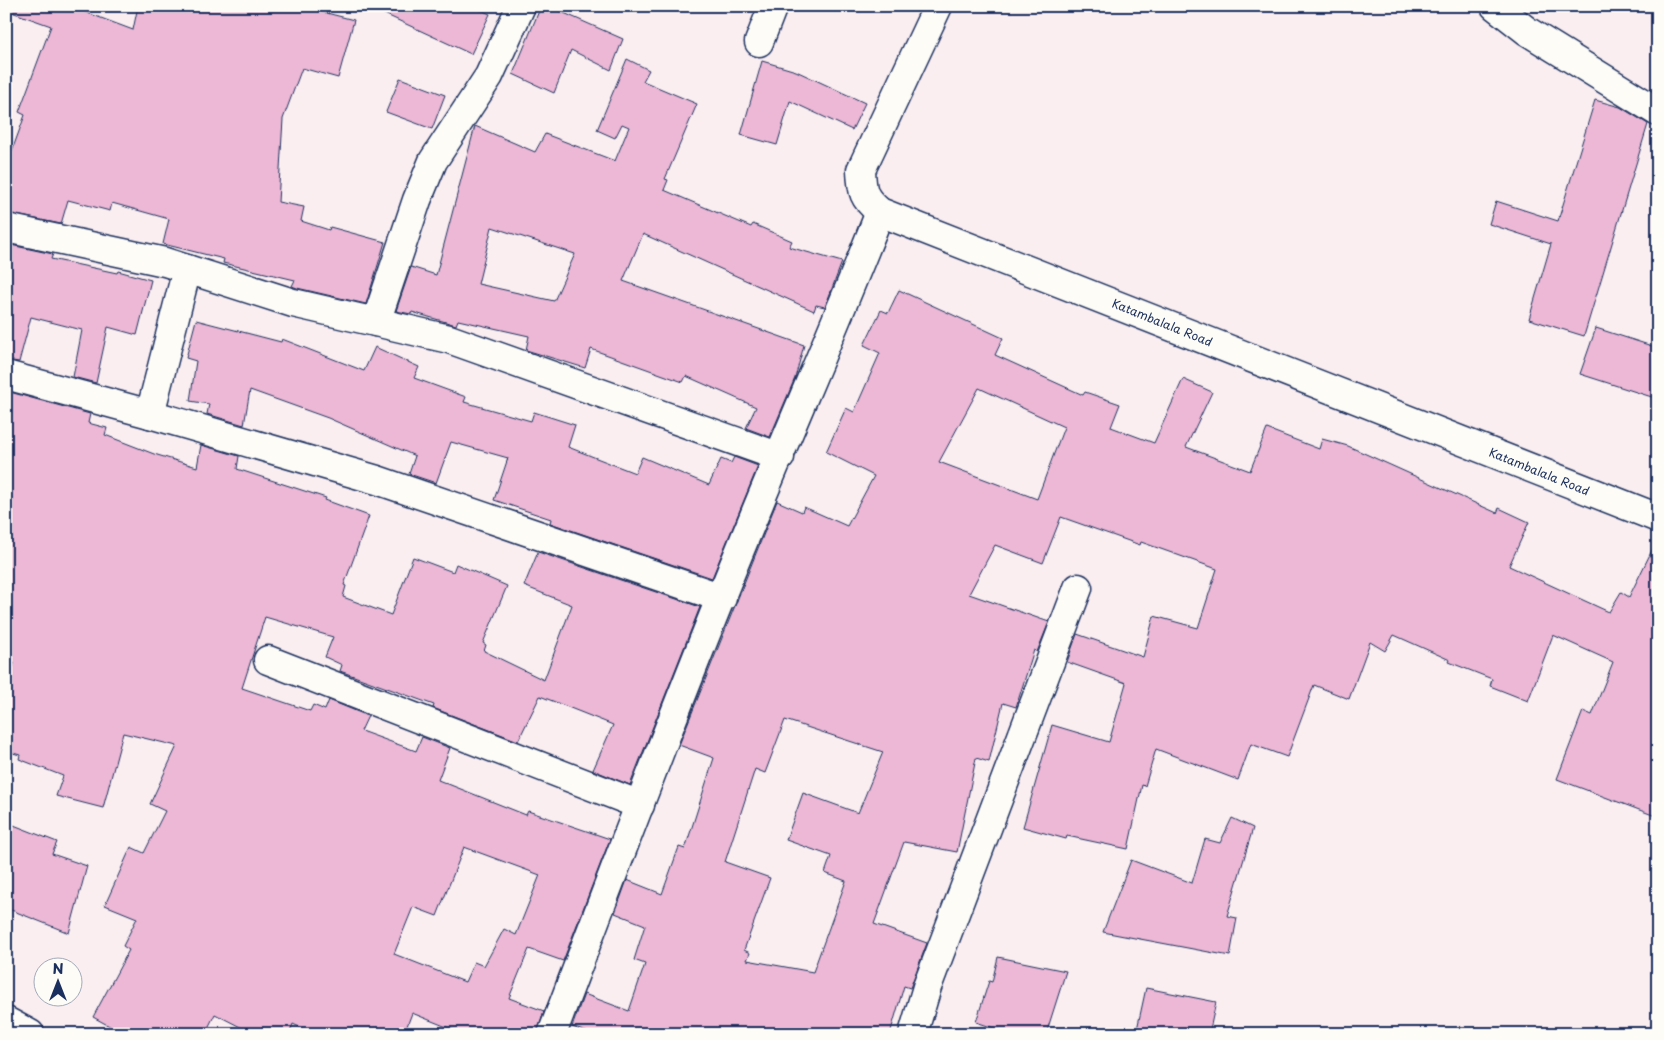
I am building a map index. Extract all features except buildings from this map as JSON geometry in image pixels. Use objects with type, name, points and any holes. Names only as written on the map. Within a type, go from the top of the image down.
[{"type":"street","points":[[376,322],[417,200],[433,161],[490,76],[521,6]]},
{"type":"street","points":[[759,42],[774,6]]},
{"type":"street","name":"Katambalala Road","points":[[938,6],[861,170],[862,188],[867,201],[880,212],[1658,518]]},
{"type":"street","points":[[1495,6],[1527,31],[1658,112]]},
{"type":"street","points":[[552,1034],[754,515],[841,312],[880,212]]},
{"type":"street","points":[[6,228],[165,262],[293,303],[449,339],[780,458]]},
{"type":"street","points":[[150,414],[187,269]]},
{"type":"street","points":[[6,375],[150,414],[377,480],[722,598]]},
{"type":"street","points":[[912,1034],[927,987],[1078,588]]},
{"type":"street","points":[[268,660],[640,805]]},
{"type":"street","points":[[6,1021],[30,1034]]}]
